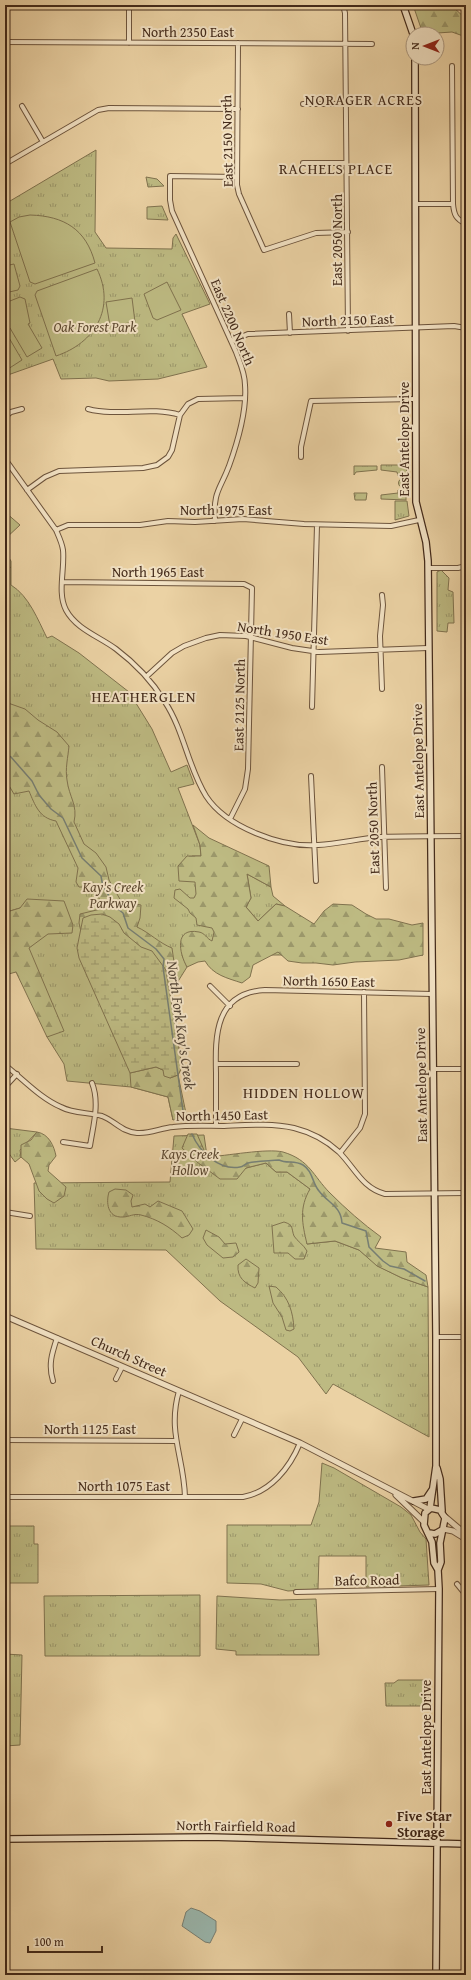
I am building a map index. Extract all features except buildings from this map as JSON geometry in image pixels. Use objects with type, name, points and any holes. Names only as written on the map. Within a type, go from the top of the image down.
[{"type":"main road","points":[[403,5],[410,26]]},
{"type":"main road","name":"East Antelope Drive","points":[[415,66],[416,502],[419,520],[426,542],[428,568],[435,1194],[436,1466],[429,1509]]},
{"type":"main road","name":"East Antelope Drive","points":[[436,1466],[440,1479],[443,1514]]},
{"type":"main road","points":[[414,1502],[427,1498],[433,1486]]},
{"type":"main road","points":[[429,1509],[438,1509],[443,1514],[443,1530],[437,1533],[429,1533],[424,1527],[423,1521],[429,1509]]},
{"type":"main road","name":"East Antelope Drive","points":[[436,1975],[438,1844],[438,1570],[441,1562],[440,1546],[443,1530]]},
{"type":"main road","name":"East Antelope Drive","points":[[429,1533],[433,1546],[434,1563],[438,1570]]},
{"type":"main road","name":"North Fairfield Road","points":[[5,1839],[209,1837],[466,1844]]},
{"type":"street","points":[[129,43],[130,5]]},
{"type":"street","name":"East 2050 North","points":[[343,5],[345,13],[348,331]]},
{"type":"street","name":"North 2350 East","points":[[5,42],[372,44]]},
{"type":"street","name":"East 2150 North","points":[[238,43],[237,177],[239,194],[264,250],[316,233],[348,232]]},
{"type":"street","points":[[452,66],[452,204],[454,214],[458,220],[466,224]]},
{"type":"street","points":[[303,104],[346,104]]},
{"type":"street","points":[[22,106],[44,142]]},
{"type":"street","points":[[5,164],[88,115],[109,108],[238,109]]},
{"type":"street","points":[[447,140],[452,144]]},
{"type":"street","points":[[303,163],[346,163]]},
{"type":"street","name":"East 2200 North","points":[[215,521],[215,499],[233,454],[245,398],[243,371],[170,206],[170,176],[237,177]]},
{"type":"street","points":[[415,204],[452,204]]},
{"type":"street","points":[[289,314],[290,333]]},
{"type":"street","name":"North 2150 East","points":[[231,341],[248,334],[454,326],[466,328]]},
{"type":"street","points":[[27,490],[45,476],[59,471],[143,468],[157,465],[168,457],[172,450],[180,414],[185,406],[198,399],[245,398]]},
{"type":"street","points":[[301,457],[301,447],[311,401],[416,399]]},
{"type":"street","points":[[5,417],[11,412],[22,409]]},
{"type":"street","points":[[88,409],[100,412],[159,411],[180,414]]},
{"type":"street","points":[[5,459],[56,530],[63,548],[62,582],[63,601],[66,610],[72,618],[116,648],[147,676],[172,714],[181,733],[200,784],[214,806],[230,819],[262,836],[288,843],[315,845],[356,839],[385,837],[466,836]]},
{"type":"street","name":"North 1975 East","points":[[56,530],[68,525],[140,525],[168,521],[195,522],[243,519],[317,524],[391,526],[419,520]]},
{"type":"street","points":[[312,707],[317,524]]},
{"type":"street","points":[[428,568],[458,568],[466,566]]},
{"type":"street","name":"North 1965 East","points":[[62,582],[244,584],[252,588]]},
{"type":"street","name":"East 2125 North","points":[[230,819],[237,806],[247,779],[252,588]]},
{"type":"street","points":[[382,595],[383,605],[380,626],[382,689]]},
{"type":"street","name":"North 1950 East","points":[[147,676],[172,654],[196,641],[220,636],[251,637],[314,651],[332,652],[428,648]]},
{"type":"street","name":"East 2050 North","points":[[382,767],[386,888]]},
{"type":"street","points":[[311,776],[316,881]]},
{"type":"street","points":[[210,986],[230,1006],[218,1024],[215,1042],[216,1126]]},
{"type":"street","name":"North 1650 East","points":[[230,1006],[238,998],[256,991],[432,994]]},
{"type":"street","points":[[340,1153],[360,1128],[365,1114],[364,992]]},
{"type":"street","points":[[216,1064],[297,1064]]},
{"type":"street","name":"North 1450 East","points":[[5,1065],[50,1101],[70,1111],[108,1119],[122,1129],[137,1133],[154,1132],[174,1127],[269,1125],[295,1128],[322,1140],[340,1153],[367,1185],[376,1191],[385,1194],[466,1193]]},
{"type":"street","points":[[433,1069],[466,1069]]},
{"type":"street","points":[[5,1087],[17,1074]]},
{"type":"street","points":[[64,1142],[90,1146],[96,1095],[92,1083]]},
{"type":"street","points":[[5,1212],[30,1216]]},
{"type":"street","name":"Church Street","points":[[5,1316],[300,1443],[341,1462],[392,1492],[429,1509]]},
{"type":"street","points":[[436,1337],[466,1337]]},
{"type":"street","points":[[53,1381],[50,1371],[51,1354],[57,1338]]},
{"type":"street","points":[[116,1379],[122,1367]]},
{"type":"street","points":[[179,1391],[174,1407],[173,1420],[176,1441],[183,1467],[185,1497]]},
{"type":"street","points":[[234,1435],[242,1418]]},
{"type":"street","name":"North 1125 East","points":[[5,1440],[176,1441]]},
{"type":"street","name":"North 1075 East","points":[[5,1497],[243,1497],[254,1495],[263,1490],[287,1468],[294,1458],[300,1443]]},
{"type":"street","name":"Church Street","points":[[392,1492],[423,1521]]},
{"type":"street","points":[[443,1514],[463,1532],[466,1538]]},
{"type":"street","points":[[443,1530],[453,1531],[466,1538]]},
{"type":"street","points":[[457,1584],[466,1595]]},
{"type":"street","name":"Bafco Road","points":[[296,1592],[439,1589]]},
{"type":"green space","points":[[413,5],[451,5],[466,19],[466,37],[452,32],[445,32],[445,26],[420,26]]},
{"type":"green space","name":"Oak Forest Park","points":[[96,150],[95,232],[106,248],[172,249],[173,238],[176,234],[210,304],[182,314],[207,367],[158,379],[109,381],[96,378],[61,379],[53,359],[5,376],[5,204]]},
{"type":"green space","points":[[146,177],[157,179],[164,186],[148,187]]},
{"type":"green space","points":[[162,206],[168,220],[147,219],[147,207]]},
{"type":"green space","points":[[30,215],[53,218],[72,227],[86,241],[95,263],[35,284],[30,282],[10,222],[19,217]]},
{"type":"green space","points":[[14,264],[20,286],[18,290],[5,293],[5,266]]},
{"type":"green space","points":[[97,269],[102,283],[104,297],[103,310],[98,322],[91,333],[82,342],[70,350],[56,356],[35,295],[37,291]]},
{"type":"green space","points":[[167,282],[181,310],[157,320],[153,318],[144,294]]},
{"type":"green space","points":[[5,293],[10,301],[20,297],[25,299],[30,323],[28,324],[42,348],[27,357],[10,328],[6,328]]},
{"type":"green space","points":[[132,298],[135,322],[110,326],[106,302]]},
{"type":"green space","points":[[5,331],[22,360],[8,369],[5,364]]},
{"type":"green space","points":[[403,452],[407,452],[406,464],[401,464],[401,455]]},
{"type":"green space","points":[[381,465],[406,465],[407,475],[398,476],[397,472],[381,470]]},
{"type":"green space","points":[[354,466],[377,466],[377,470],[356,472],[354,475]]},
{"type":"green space","points":[[403,478],[408,483],[403,488],[398,483]]},
{"type":"green space","points":[[398,490],[406,490],[406,500],[381,499],[381,495],[398,493]]},
{"type":"green space","points":[[354,493],[367,493],[366,500],[355,500]]},
{"type":"green space","points":[[395,501],[407,501],[409,516],[395,520]]},
{"type":"green space","points":[[5,512],[20,525],[5,539]]},
{"type":"green space","points":[[5,552],[11,561],[11,567],[5,571]]},
{"type":"green space","name":"Kay's Creek Parkway","points":[[11,567],[11,585],[23,595],[28,602],[47,638],[52,636],[79,653],[129,692],[152,729],[171,772],[187,765],[194,784],[178,788],[200,845],[201,856],[192,856],[248,936],[423,955],[182,955],[187,967],[177,983],[175,962],[166,970],[182,1067],[178,1075],[173,1120],[168,1097],[131,1087],[67,1081],[64,1064],[47,1037],[20,908],[10,911],[5,907],[5,571]]},
{"type":"green space","points":[[441,570],[449,578],[448,590],[453,592],[454,623],[448,623],[447,632],[437,631],[437,572]]},
{"type":"green space","points":[[8,703],[25,709],[38,720],[57,732],[69,746],[66,776],[75,811],[74,822],[84,844],[96,853],[106,867],[109,880],[121,901],[141,905],[140,918],[137,927],[172,948],[177,983],[166,986],[82,936],[79,923],[80,914],[105,908],[92,887],[79,887],[76,882],[78,868],[56,821],[45,817],[38,810],[29,791],[14,794],[5,779],[5,706]]},
{"type":"green space","points":[[193,825],[209,838],[269,866],[271,887],[247,874],[251,898],[246,907],[258,921],[276,904],[285,906],[314,924],[324,911],[333,904],[352,905],[376,919],[389,919],[412,925],[423,923],[423,955],[399,960],[355,962],[333,965],[288,961],[278,952],[253,965],[250,977],[242,983],[216,973],[205,961],[198,962],[187,967],[181,948],[182,937],[185,933],[191,931],[199,932],[212,941],[214,932],[212,928],[197,925],[196,918],[188,909],[174,898],[175,890],[180,889],[190,898],[194,898],[196,894],[195,882],[179,881],[178,866],[187,856],[201,856],[200,845]]},
{"type":"green space","points":[[247,874],[271,887],[273,896],[285,906],[276,904],[258,921],[246,907],[251,898]]},
{"type":"green space","points":[[27,899],[64,901],[73,925],[72,933],[48,934],[29,948],[64,1031],[47,1037],[16,972],[5,975],[5,907],[10,911],[20,908]]},
{"type":"green space","points":[[102,914],[110,917],[119,924],[124,933],[141,947],[152,951],[166,970],[182,1067],[178,1075],[170,1078],[164,1076],[163,1070],[156,1067],[130,1073],[79,958],[77,948],[83,918],[91,915]]},
{"type":"green space","points":[[156,1067],[163,1070],[170,1078],[178,1075],[187,1118],[173,1120],[168,1097],[131,1087],[130,1073]]},
{"type":"green space","points":[[5,1128],[37,1132],[20,1150],[21,1157],[15,1162],[5,1148]]},
{"type":"green space","points":[[37,1132],[48,1138],[55,1152],[56,1156],[49,1165],[48,1171],[66,1187],[64,1196],[54,1203],[47,1199],[39,1191],[29,1164],[21,1157],[21,1145],[31,1140]]},
{"type":"green space","points":[[188,1134],[197,1134],[207,1157],[276,1151],[292,1155],[299,1159],[310,1169],[324,1187],[342,1205],[381,1237],[375,1248],[406,1252],[407,1262],[426,1275],[428,1287],[402,1278],[377,1266],[359,1250],[335,1241],[307,1244],[302,1216],[304,1203],[310,1189],[287,1172],[276,1172],[266,1163],[246,1168],[237,1179],[220,1179],[197,1162],[182,1148]]},
{"type":"green space","name":"Kays Creek Hollow","points":[[204,1135],[209,1170],[246,1168],[266,1163],[276,1172],[287,1172],[310,1189],[307,1244],[335,1241],[359,1250],[378,1266],[402,1278],[428,1287],[429,1437],[333,1384],[326,1394],[298,1357],[220,1301],[166,1250],[36,1249],[34,1183],[170,1182],[174,1136]]},
{"type":"green space","points":[[115,1189],[126,1190],[133,1195],[131,1201],[132,1207],[145,1204],[150,1207],[158,1201],[182,1211],[193,1229],[189,1235],[182,1238],[163,1224],[147,1217],[134,1215],[118,1217],[114,1215],[109,1209],[108,1200],[109,1192]]},
{"type":"green space","points":[[284,1222],[292,1227],[294,1236],[307,1251],[304,1259],[295,1259],[288,1253],[274,1253],[272,1226]]},
{"type":"green space","points":[[206,1230],[219,1237],[225,1244],[236,1243],[239,1252],[233,1257],[223,1258],[207,1245],[203,1238]]},
{"type":"green space","points":[[246,1259],[259,1268],[258,1283],[255,1288],[242,1280],[240,1277],[238,1265]]},
{"type":"green space","points":[[269,1286],[276,1287],[290,1306],[294,1329],[290,1331],[286,1330],[282,1317],[273,1303]]},
{"type":"green space","points":[[322,1463],[334,1468],[401,1507],[411,1515],[420,1532],[426,1539],[429,1585],[366,1587],[366,1556],[319,1556],[318,1589],[288,1591],[261,1584],[227,1583],[227,1525],[311,1525],[319,1502]]},
{"type":"green space","points":[[5,1526],[34,1526],[34,1544],[38,1544],[38,1583],[5,1583]]},
{"type":"green space","points":[[200,1595],[200,1656],[45,1656],[44,1596]]},
{"type":"green space","points":[[217,1596],[280,1600],[316,1599],[319,1655],[236,1655],[236,1651],[216,1649]]},
{"type":"green space","points":[[5,1654],[22,1655],[20,1745],[5,1746]]},
{"type":"green space","points":[[398,1680],[428,1680],[428,1706],[386,1706],[385,1683],[394,1683]]},
{"type":"water","points":[[191,1908],[200,1911],[216,1921],[216,1931],[210,1943],[205,1942],[182,1926],[186,1912]]},
{"type":"waterway","name":"North Fork Kay's Creek","points":[[5,753],[11,757],[32,781],[39,795],[51,809],[63,818],[82,858],[101,876],[103,887],[118,909],[123,913],[128,928],[156,949],[164,959],[163,967],[184,1118]]},
{"type":"waterway","name":"North Fork Kay's Creek","points":[[192,1134],[205,1153],[217,1163],[225,1166],[242,1167],[248,1163],[279,1160],[303,1165],[309,1170],[319,1191],[337,1209],[342,1223],[366,1231],[369,1247],[390,1266],[404,1269],[425,1281]]},
{"type":"place","name":"Five Star Storage","points":[[389,1824]]},
{"type":"district","name":"NORAGER ACRES","points":[[364,100]]},
{"type":"district","name":"RACHELS PLACE","points":[[336,169]]},
{"type":"district","name":"HEATHERGLEN","points":[[144,697]]},
{"type":"district","name":"HIDDEN HOLLOW","points":[[304,1093]]}]
